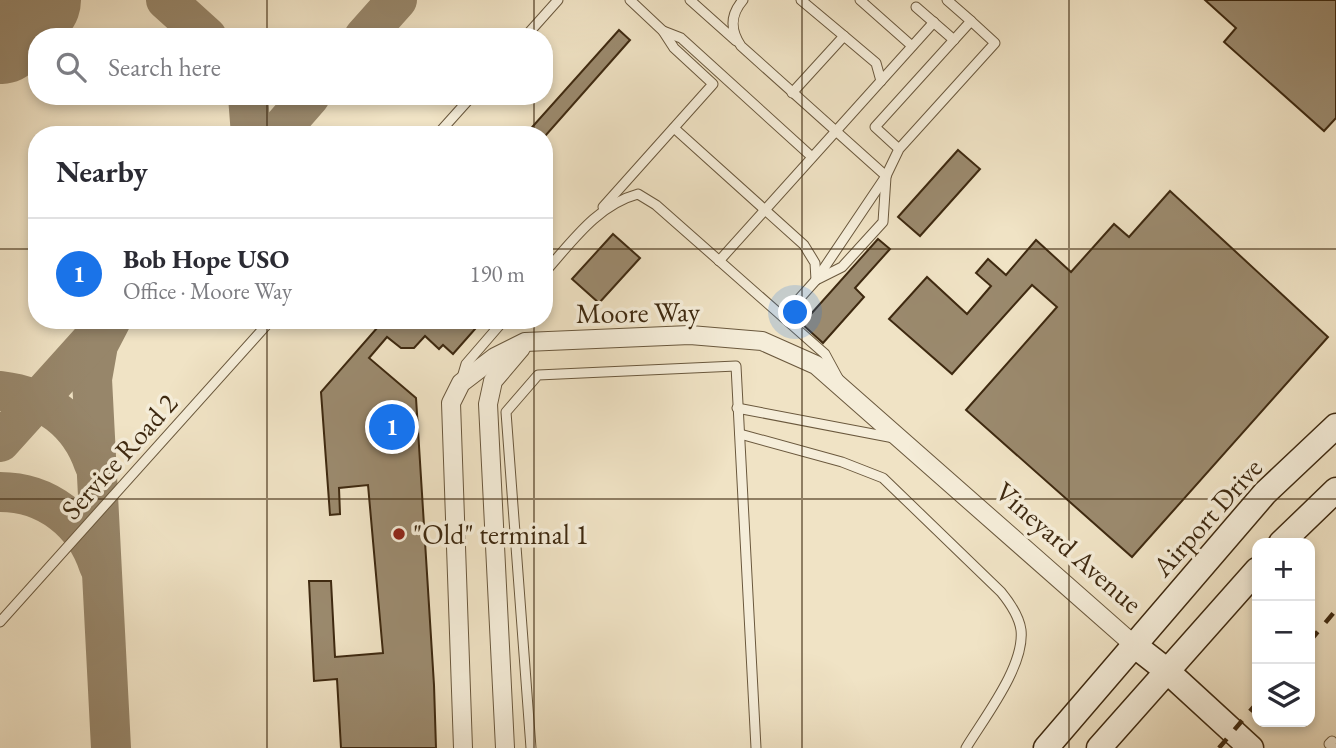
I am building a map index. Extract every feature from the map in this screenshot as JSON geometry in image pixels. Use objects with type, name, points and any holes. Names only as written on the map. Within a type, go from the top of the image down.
[{"type":"main road","name":"Airport Drive","points":[[1046,748],[1265,493],[1336,426]]},
{"type":"main road","points":[[1286,538],[1336,490]]},
{"type":"main road","points":[[1099,748],[1252,575]]},
{"type":"main road","name":"Vineyard Avenue","points":[[1134,645],[1166,670],[1251,748]]},
{"type":"street","name":"Moore Way","points":[[461,383],[495,357],[525,342],[690,335],[762,341],[816,365],[846,391]]},
{"type":"street","points":[[505,748],[488,404],[493,381],[525,342]]},
{"type":"street","points":[[461,383],[450,403],[463,748]]},
{"type":"street","name":"Vineyard Avenue","points":[[846,391],[1134,645]]},
{"type":"lane","points":[[533,28],[558,0]]},
{"type":"lane","points":[[553,264],[712,84],[630,0]]},
{"type":"lane","points":[[690,0],[886,176]]},
{"type":"lane","points":[[741,46],[734,36],[732,24],[735,9],[743,0]]},
{"type":"lane","points":[[801,0],[876,63],[881,81]]},
{"type":"lane","points":[[860,0],[912,46]]},
{"type":"lane","points":[[783,317],[816,280],[886,176],[899,149],[995,43],[947,0]]},
{"type":"lane","points":[[916,6],[954,40]]},
{"type":"lane","points":[[899,149],[875,127],[971,21]]},
{"type":"lane","points":[[719,261],[934,22]]},
{"type":"lane","points":[[663,31],[681,38],[812,157]]},
{"type":"lane","points":[[792,93],[844,36]]},
{"type":"lane","points":[[445,126],[464,105]]},
{"type":"lane","points":[[674,128],[804,244],[815,263],[816,280]]},
{"type":"lane","points":[[816,280],[842,267],[883,222],[886,176]]},
{"type":"lane","points":[[583,229],[622,198],[638,194],[656,205],[825,354],[846,391]]},
{"type":"lane","name":"Service Road 2","points":[[0,622],[263,329]]},
{"type":"lane","points":[[461,383],[466,364],[495,329]]},
{"type":"lane","points":[[531,748],[506,412],[538,375],[736,366],[756,748]]},
{"type":"lane","points":[[737,408],[901,439]]},
{"type":"lane","points":[[740,434],[842,462],[883,478],[1001,592],[1014,610],[1021,631],[1017,663],[966,748]]},
{"type":"building","points":[[1205,0],[1336,0],[1336,118],[1324,131],[1224,42],[1236,28]]},
{"type":"building","points":[[619,30],[630,40],[553,127],[533,126]]},
{"type":"building","points":[[958,150],[980,169],[920,236],[898,217]]},
{"type":"building","points":[[1170,191],[1328,337],[1132,557],[966,410],[1057,307],[1032,285],[952,374],[889,319],[927,277],[967,314],[991,286],[976,273],[988,259],[1006,275],[1036,240],[1071,272],[1114,224],[1129,237]]},
{"type":"building","points":[[613,234],[640,258],[599,303],[572,279]]},
{"type":"building","points":[[878,239],[890,249],[855,288],[864,297],[823,343],[802,324]]},
{"type":"building","name":"\"Old\" terminal 1","points":[[376,329],[475,329],[453,354],[443,345],[439,349],[425,336],[414,348],[401,348],[387,337],[369,358],[416,398],[436,748],[341,748],[337,679],[314,681],[309,581],[331,581],[335,657],[383,653],[368,485],[339,488],[340,514],[330,515],[321,392]]},
{"type":"taxiway","points":[[17,14],[35,0]]},
{"type":"taxiway","points":[[166,0],[197,28]]},
{"type":"taxiway","points":[[372,28],[397,0]]},
{"type":"taxiway","points":[[249,105],[250,126]]},
{"type":"taxiway","points":[[284,126],[302,105]]},
{"type":"taxiway","points":[[106,329],[98,345],[92,379],[111,748]]},
{"type":"taxiway","points":[[0,442],[101,330]]},
{"type":"taxiway","points":[[1,391],[32,399],[59,414],[80,436],[94,464]]},
{"type":"taxiway","points":[[0,492],[33,497],[62,512],[84,536],[99,566]]},
{"type":"runway","points":[[0,33],[30,0]]},
{"type":"railway","points":[[1315,635],[1336,610]]},
{"type":"railway","points":[[1219,748],[1252,709]]},
{"type":"place","name":"Bob Hope USO","points":[[392,427]]},
{"type":"place","name":"\"Old\" terminal 1","points":[[399,534]]}]
